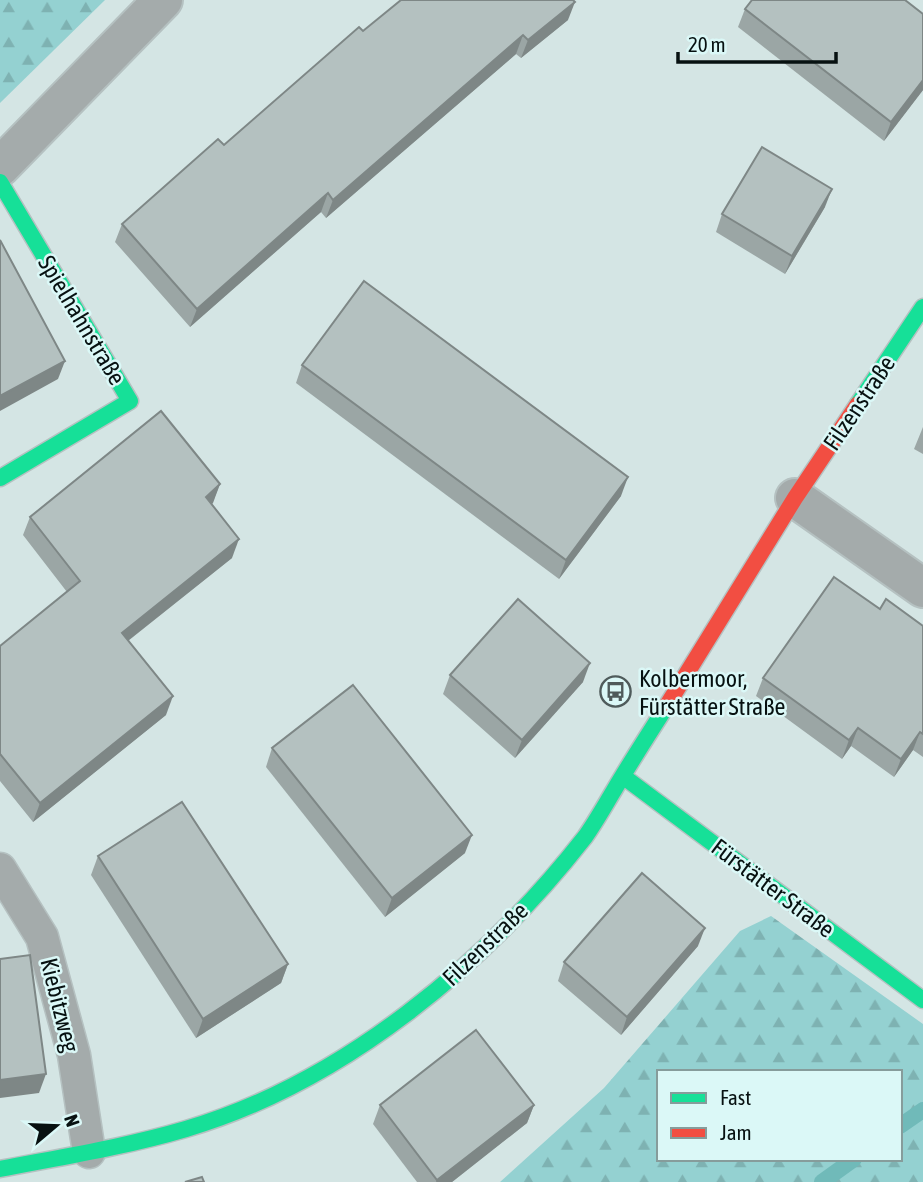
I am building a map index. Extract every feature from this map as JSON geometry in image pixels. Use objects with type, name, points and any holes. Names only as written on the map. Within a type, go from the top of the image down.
[{"type":"street","points":[[0,167],[163,0]]},
{"type":"street","name":"Spielhahnstraße","points":[[0,182],[130,401],[0,478]]},
{"type":"street","name":"Filzenstraße","points":[[0,1169],[187,1129],[275,1095],[349,1055],[433,994],[525,907],[586,835],[795,498],[923,307]]},
{"type":"street","points":[[795,498],[923,587]]},
{"type":"street","name":"Fürstätter Straße","points":[[624,777],[923,1000]]},
{"type":"lane","name":"Kiebitzweg","points":[[0,869],[42,937],[74,1055],[89,1152]]},
{"type":"green space","points":[[0,0],[105,0],[0,103]]},
{"type":"green space","points":[[771,916],[923,1024],[923,1182],[500,1182],[604,1088],[740,931]]},
{"type":"building","points":[[401,0],[575,2],[528,40],[523,35],[333,200],[328,193],[197,309],[122,224],[218,139],[224,145],[359,27],[363,31]]},
{"type":"building","points":[[752,0],[905,0],[923,14],[923,80],[891,122],[745,9]]},
{"type":"building","points":[[762,147],[832,189],[792,256],[722,214]]},
{"type":"building","points":[[0,240],[65,361],[0,396]]},
{"type":"building","points":[[364,281],[628,477],[566,560],[302,365]]},
{"type":"building","points":[[161,411],[220,484],[206,497],[239,539],[122,633],[173,696],[40,803],[0,754],[0,646],[80,581],[30,517]]},
{"type":"building","points":[[834,577],[880,609],[886,599],[923,626],[923,734],[920,732],[901,759],[858,728],[849,740],[763,678]]},
{"type":"building","points":[[518,599],[590,663],[522,740],[450,675]]},
{"type":"building","points":[[353,685],[472,835],[392,898],[272,748]]},
{"type":"building","points":[[182,802],[288,964],[203,1019],[98,856]]},
{"type":"building","points":[[642,873],[705,928],[627,1017],[564,962]]},
{"type":"building","points":[[30,955],[46,1074],[0,1080],[0,959]]},
{"type":"building","points":[[476,1030],[534,1105],[437,1180],[380,1105]]},
{"type":"building","points":[[202,1177],[204,1182],[185,1182]]},
{"type":"waterway","points":[[902,1125],[923,1110]]},
{"type":"waterway","points":[[822,1182],[851,1161]]},
{"type":"traffic: fast","points":[[0,182],[130,401],[0,478]]},
{"type":"traffic: fast","points":[[858,404],[923,307]]},
{"type":"traffic: fast","points":[[0,1169],[117,1146],[186,1129],[244,1108],[300,1082],[355,1050],[407,1013],[456,973],[503,930],[546,884],[589,832],[666,707]]},
{"type":"traffic: fast","points":[[624,777],[923,1000]]},
{"type":"traffic: jam","points":[[666,707],[795,498],[858,404]]},
{"type":"place","name":"Kolbermoor, Fürstätter Straße","points":[[616,692]]}]
